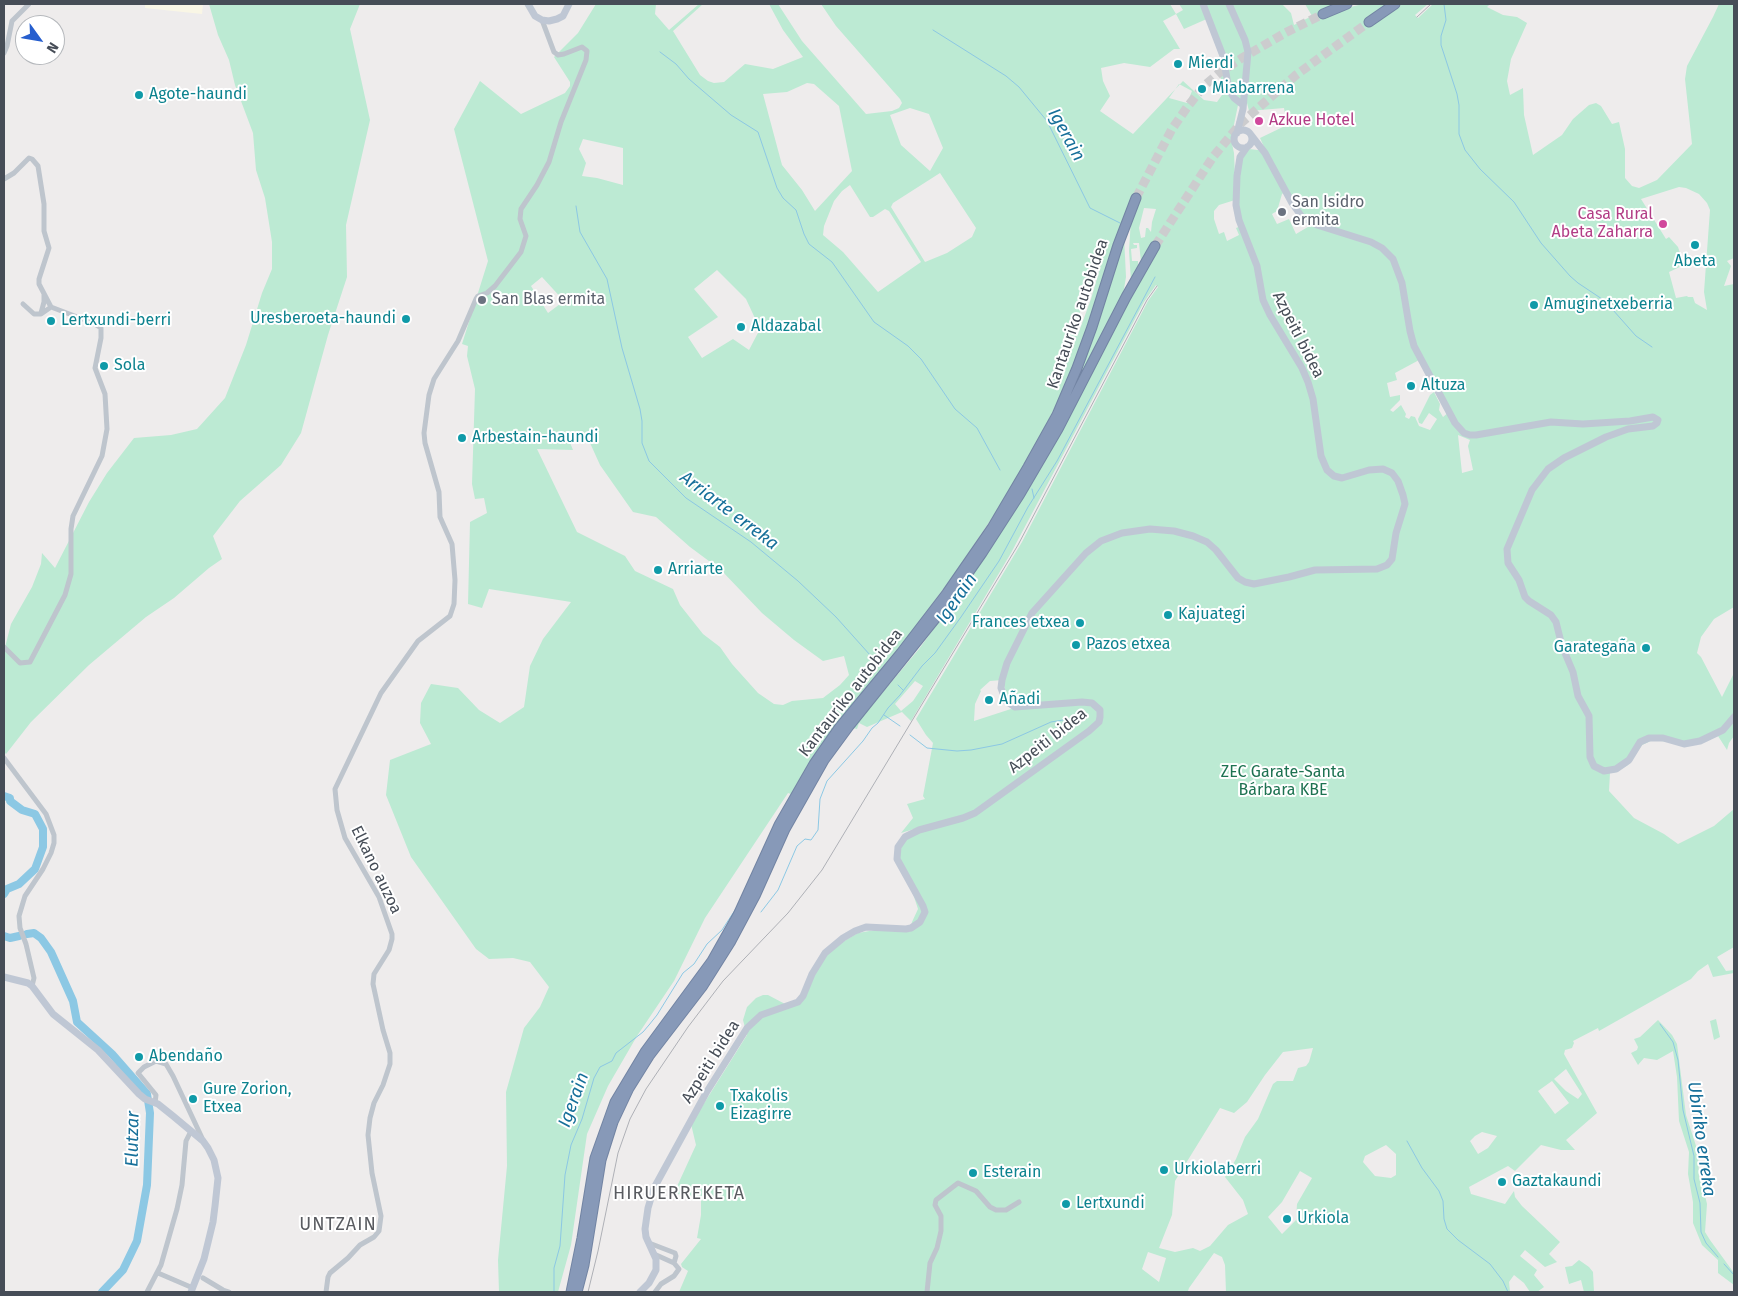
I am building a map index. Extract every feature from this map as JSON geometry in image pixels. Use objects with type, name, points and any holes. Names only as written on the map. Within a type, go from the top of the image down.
[{"type":"highway","points":[[1322,14],[1347,4]]},
{"type":"highway","points":[[1369,22],[1395,4]]},
{"type":"highway","name":"Kantauriko autobidea","points":[[571,1292],[595,1158],[603,1130],[615,1102],[634,1068],[693,989],[726,938],[779,824],[814,764],[839,728],[908,645],[950,588],[995,523],[1028,467],[1054,420],[1074,377],[1120,237],[1136,198]]},
{"type":"highway","name":"Kantauriko autobidea","points":[[578,1292],[601,1160],[613,1122],[629,1088],[649,1056],[702,987],[731,941],[755,896],[785,829],[824,760],[849,726],[937,618],[1020,494],[1058,429],[1126,296],[1155,246]]},
{"type":"main road","points":[[528,4],[532,12],[542,20],[561,18],[567,11],[569,4]]},
{"type":"main road","points":[[1203,4],[1224,56],[1230,92],[1243,108]]},
{"type":"main road","points":[[1229,4],[1245,38],[1247,48],[1243,108],[1244,124],[1265,153],[1292,203],[1302,217],[1312,223],[1371,242],[1382,248],[1393,259],[1401,278],[1410,334],[1414,346],[1455,423],[1464,433],[1476,435],[1547,422],[1585,424],[1630,421],[1652,417],[1657,419],[1657,423],[1653,426],[1631,429],[1609,436],[1564,458],[1548,469],[1530,494],[1507,549],[1508,563],[1520,582],[1525,597],[1551,615],[1556,622],[1560,642],[1574,672],[1578,698],[1589,716],[1591,758],[1595,767],[1606,771],[1616,769],[1629,760],[1640,742],[1648,738],[1663,738],[1685,744],[1700,740],[1724,728],[1734,717]]},
{"type":"main road","points":[[1230,92],[1236,96],[1244,96]]},
{"type":"main road","points":[[1243,108],[1235,141],[1240,147],[1258,147],[1265,153]]},
{"type":"main road","points":[[1237,133],[1242,130],[1250,133]]},
{"type":"main road","points":[[1247,147],[1252,142],[1250,133]]},
{"type":"main road","name":"Azpeiti bidea","points":[[1235,141],[1237,176]]},
{"type":"main road","name":"Azpeiti bidea","points":[[656,1268],[654,1254],[645,1229],[645,1219],[654,1188],[706,1093],[747,1028],[761,1015],[798,1002],[825,953],[843,938],[866,927],[912,928],[917,925],[925,912],[897,859],[897,852],[901,842],[919,830],[975,813],[1099,722],[1100,712],[1093,703],[1082,702],[1015,707],[1006,701],[1002,689],[1002,681],[1007,663],[1032,613],[1086,553],[1104,540],[1125,532],[1155,529],[1178,532],[1207,542],[1218,552],[1238,578],[1252,584],[1315,570],[1380,568],[1387,565],[1392,559],[1396,533],[1405,507],[1400,486],[1395,476],[1384,470],[1370,469],[1342,478],[1333,475],[1324,466],[1309,385],[1302,368],[1267,308],[1262,295],[1256,264],[1238,218],[1235,204],[1241,155],[1247,147]]},
{"type":"main road","points":[[4,977],[28,983],[32,986],[53,1014],[98,1050],[145,1099],[154,1102],[203,1141],[214,1160],[218,1178],[210,1238],[192,1290]]},
{"type":"main road","points":[[640,1292],[653,1277],[656,1268]]},
{"type":"street","points":[[4,53],[12,20],[30,4]]},
{"type":"street","name":"Elkano auzoa","points":[[326,1292],[330,1273],[360,1246],[374,1237],[379,1230],[381,1216],[372,1173],[368,1135],[374,1103],[390,1064],[390,1053],[373,984],[374,974],[388,950],[392,934],[379,897],[345,838],[337,810],[335,789],[346,763],[386,685],[418,641],[450,616],[454,604],[453,554],[449,537],[440,517],[439,492],[425,443],[425,428],[431,387],[438,371],[458,341],[476,299],[495,286],[516,260],[522,249],[526,234],[520,219],[521,209],[549,162],[560,122],[587,56],[586,50],[582,48],[564,54],[554,52],[542,20]]},
{"type":"street","points":[[4,180],[29,158],[35,161],[38,166],[44,204],[44,231],[49,248],[39,284],[51,307],[93,323],[100,328],[102,333],[95,368],[106,394],[107,429],[102,456],[73,516],[71,530],[71,574],[68,587],[30,662],[20,663],[4,647]]},
{"type":"street","points":[[41,314],[44,291]]},
{"type":"street","points":[[23,304],[34,314],[41,314],[51,307]]},
{"type":"street","points":[[4,758],[46,814],[54,835],[51,853],[25,896],[19,916],[20,928],[34,978],[32,986]]},
{"type":"street","points":[[154,1102],[156,1095],[138,1072],[156,1061],[166,1064],[170,1070],[203,1141]]},
{"type":"street","points":[[147,1292],[158,1273],[178,1209],[186,1141],[191,1131]]},
{"type":"street","points":[[927,1292],[930,1263],[937,1248],[941,1231],[941,1216],[935,1205],[936,1200],[958,1183],[976,1192],[990,1207],[996,1210],[1006,1210],[1019,1202]]},
{"type":"street","points":[[649,1243],[675,1253],[674,1263]]},
{"type":"street","points":[[654,1254],[674,1263],[679,1269],[674,1276],[661,1284],[655,1292]]},
{"type":"street","points":[[656,1268],[667,1261]]},
{"type":"street","points":[[158,1273],[192,1290]]},
{"type":"street","points":[[203,1278],[229,1292]]},
{"type":"shaded area","points":[[145,4],[203,4],[202,14],[145,8]]},
{"type":"green space","points":[[209,4],[360,4],[350,29],[370,120],[346,225],[347,277],[328,335],[301,433],[281,465],[240,501],[213,536],[222,559],[174,598],[146,617],[89,665],[31,722],[6,754],[4,752],[4,651],[11,624],[32,587],[41,564],[42,553],[55,568],[89,502],[107,473],[134,438],[171,435],[197,429],[225,398],[246,345],[262,293],[272,269],[272,242],[265,198],[256,170],[253,133],[235,85],[229,60],[218,35]]},
{"type":"green space","name":"ZEC Garate-Santa Bárbara KBE","points":[[596,4],[656,4],[655,14],[669,30],[699,4],[703,4],[673,31],[700,75],[714,83],[724,82],[745,64],[773,69],[803,57],[783,30],[769,4],[778,4],[802,41],[866,114],[892,111],[899,108],[902,103],[836,26],[821,4],[1170,4],[1176,14],[1183,10],[1179,4],[1282,4],[1291,13],[1294,25],[1312,16],[1305,4],[1337,4],[1342,9],[1363,4],[1390,4],[1373,23],[1402,4],[1428,4],[1415,15],[1418,18],[1433,4],[1490,4],[1487,7],[1503,15],[1517,17],[1527,23],[1511,59],[1507,81],[1510,95],[1523,88],[1524,115],[1533,155],[1562,135],[1573,119],[1589,105],[1596,103],[1601,106],[1612,124],[1619,122],[1625,149],[1625,178],[1632,186],[1639,188],[1657,180],[1692,144],[1685,79],[1687,66],[1719,4],[1734,4],[1734,258],[1727,261],[1731,266],[1724,286],[1734,284],[1734,607],[1714,619],[1701,637],[1697,653],[1701,657],[1722,697],[1734,673],[1734,736],[1727,750],[1718,736],[1709,740],[1669,742],[1653,740],[1642,745],[1628,765],[1616,772],[1610,773],[1609,791],[1634,818],[1678,844],[1714,826],[1734,809],[1734,947],[1717,957],[1726,971],[1734,970],[1734,973],[1713,977],[1708,964],[1691,979],[1599,1031],[1598,1028],[1573,1041],[1572,1048],[1565,1050],[1564,1054],[1597,1113],[1566,1140],[1575,1150],[1561,1150],[1541,1145],[1515,1171],[1508,1166],[1469,1187],[1471,1194],[1505,1204],[1514,1191],[1515,1197],[1522,1206],[1560,1242],[1549,1254],[1557,1262],[1545,1267],[1525,1250],[1520,1256],[1537,1270],[1534,1275],[1544,1287],[1537,1292],[1530,1292],[1524,1283],[1514,1275],[1509,1282],[1510,1292],[1226,1292],[1225,1265],[1222,1257],[1214,1253],[1189,1288],[1188,1291],[1191,1292],[679,1292],[688,1271],[681,1264],[701,1239],[697,1238],[701,1215],[701,1199],[674,1193],[696,1145],[691,1124],[747,1035],[743,1020],[747,1007],[756,998],[763,995],[768,995],[787,1005],[794,1005],[820,962],[834,947],[858,933],[875,930],[910,932],[918,909],[900,859],[899,849],[914,829],[901,833],[913,818],[907,804],[925,799],[923,796],[933,743],[916,719],[1022,542],[1148,301],[1158,287],[1156,285],[1144,302],[1011,553],[911,721],[902,712],[867,727],[859,723],[857,729],[853,728],[919,649],[971,577],[1027,492],[1071,413],[1124,310],[1141,262],[1139,243],[1133,243],[1137,245],[1137,248],[1131,249],[1132,261],[1138,261],[1138,266],[1131,281],[1129,251],[1130,204],[1119,230],[1087,329],[1065,387],[1030,457],[953,576],[889,662],[833,729],[808,764],[791,794],[788,793],[705,918],[674,981],[637,1036],[608,1086],[587,1134],[571,1245],[558,1292],[499,1292],[498,1260],[507,1166],[506,1092],[524,1028],[540,1007],[549,987],[530,962],[513,958],[489,959],[476,949],[411,857],[386,795],[390,760],[431,744],[420,723],[421,703],[431,684],[458,688],[479,710],[500,723],[524,707],[530,666],[543,639],[571,602],[489,589],[482,608],[468,604],[470,522],[487,513],[484,498],[475,499],[472,484],[475,389],[467,356],[468,346],[462,344],[488,261],[454,129],[480,81],[521,114],[565,93],[570,86],[570,82],[554,57],[578,33]],"holes":[[[1176,14],[1184,29],[1209,18],[1221,62],[1222,95],[1217,102],[1204,100],[1183,81],[1180,84],[1192,91],[1187,103],[1169,98],[1175,89],[1133,134],[1100,111],[1110,96],[1103,81],[1101,68],[1124,63],[1150,67],[1174,49],[1180,49],[1163,21]],[[807,83],[814,84],[839,106],[852,171],[815,211],[802,190],[782,165],[763,94],[787,92]],[[1247,103],[1249,111],[1284,108],[1287,125],[1260,138],[1266,151],[1249,149],[1243,155],[1235,177],[1234,153],[1231,139],[1238,105]],[[910,108],[929,114],[943,148],[930,171],[901,145],[890,115]],[[583,139],[623,148],[623,185],[582,176],[586,163],[579,149]],[[940,173],[976,228],[972,237],[947,253],[925,262],[891,207],[893,203]],[[850,185],[870,217],[885,209],[889,211],[921,262],[878,292],[843,252],[823,235],[824,226],[834,201]],[[1679,187],[1699,194],[1707,203],[1710,210],[1704,292],[1707,310],[1695,303],[1693,297],[1676,298],[1669,272],[1684,265],[1678,247],[1669,237],[1666,239],[1641,199]],[[1285,192],[1309,222],[1313,224],[1296,234],[1289,219],[1277,224],[1272,214],[1277,211],[1282,194]],[[1235,200],[1241,226],[1236,228],[1239,235],[1227,241],[1224,232],[1219,234],[1214,219],[1214,211],[1219,205]],[[1144,208],[1156,209],[1151,232],[1146,228],[1145,237],[1141,238],[1139,228]],[[1102,261],[1077,337],[1080,312],[1086,291]],[[717,270],[746,299],[760,329],[749,350],[733,339],[702,358],[688,337],[718,317],[694,289]],[[542,277],[564,301],[548,313],[531,286]],[[1421,359],[1449,412],[1443,417],[1439,410],[1440,404],[1434,392],[1430,395],[1418,419],[1419,423],[1422,424],[1429,413],[1437,419],[1430,430],[1419,426],[1415,417],[1411,416],[1409,419],[1405,417],[1406,414],[1401,405],[1393,412],[1390,410],[1400,400],[1400,395],[1390,397],[1387,383],[1397,380],[1395,373]],[[586,434],[600,465],[633,512],[656,517],[690,547],[721,570],[762,613],[823,661],[844,656],[849,675],[840,685],[823,698],[792,701],[783,705],[774,704],[758,693],[732,664],[720,647],[703,634],[680,605],[673,589],[635,571],[625,556],[577,532],[537,449],[573,450],[567,435]],[[1458,435],[1470,440],[1468,446],[1473,470],[1462,473]],[[1002,680],[1010,704],[1017,707],[974,721],[975,704],[980,690],[990,681]],[[915,681],[923,686],[913,701],[901,711],[895,704]],[[1313,1048],[1309,1062],[1306,1066],[1298,1068],[1293,1081],[1277,1081],[1273,1084],[1258,1119],[1245,1137],[1236,1159],[1225,1177],[1243,1200],[1248,1214],[1228,1225],[1210,1246],[1200,1251],[1193,1248],[1175,1252],[1159,1248],[1172,1215],[1175,1181],[1220,1108],[1234,1113],[1247,1102],[1283,1052]],[[1566,1069],[1582,1094],[1578,1099],[1566,1091],[1554,1079]],[[1552,1081],[1569,1103],[1555,1114],[1538,1091]],[[1482,1132],[1497,1136],[1488,1148],[1478,1154],[1470,1141]],[[1386,1145],[1396,1154],[1396,1175],[1391,1178],[1375,1176],[1363,1162],[1365,1156]],[[1300,1171],[1312,1178],[1297,1204],[1296,1220],[1282,1234],[1268,1217],[1282,1202]],[[1148,1252],[1166,1258],[1159,1282],[1142,1269]]]},
{"type":"green space","points":[[1124,236],[1126,277],[1123,295],[1079,382],[1065,405]]},
{"type":"green space","points":[[1716,1019],[1720,1037],[1714,1040],[1710,1021]]},
{"type":"green space","points":[[1658,1020],[1672,1035],[1677,1044],[1686,1115],[1698,1152],[1699,1177],[1707,1204],[1705,1232],[1734,1273],[1734,1285],[1718,1273],[1718,1260],[1702,1245],[1693,1223],[1693,1202],[1688,1174],[1689,1152],[1679,1121],[1677,1077],[1673,1051],[1657,1060],[1644,1058],[1638,1065],[1631,1053],[1637,1050],[1638,1047],[1634,1039],[1640,1037]]},
{"type":"green space","points":[[1579,1260],[1593,1272],[1594,1292],[1584,1292],[1581,1280],[1569,1284],[1565,1267],[1572,1266]]},
{"type":"waterway","points":[[1444,4],[1446,20],[1441,36],[1441,45],[1457,94],[1459,134],[1465,150],[1480,169],[1514,202],[1541,243],[1570,276],[1605,301],[1636,336],[1652,347]]},
{"type":"waterway","name":"Igerain","points":[[933,30],[1006,76],[1019,87],[1047,121],[1090,208],[1120,223]]},
{"type":"waterway","points":[[660,52],[676,64],[689,79],[731,115],[758,132],[777,188],[783,198],[796,210],[809,244],[832,262],[874,322],[908,346],[921,359],[955,409],[977,428],[1000,470]]},
{"type":"waterway","name":"Arriarte erreka","points":[[576,206],[580,232],[607,279],[622,348],[640,409],[642,443],[649,461],[686,498],[751,542],[798,581],[836,617],[879,665]]},
{"type":"waterway","name":"Igerain","points":[[761,912],[778,890],[797,846],[805,839],[811,840],[818,830],[820,799],[827,781],[863,741],[922,666],[935,653],[999,561],[1028,507],[1057,461],[1155,277]]},
{"type":"waterway","name":"Igerain","points":[[1032,489],[1034,498]]},
{"type":"waterway","name":"Arriarte erreka","points":[[898,685],[903,690]]},
{"type":"waterway","points":[[884,715],[900,726]]},
{"type":"waterway","points":[[910,735],[927,748],[957,751],[971,750],[1002,744],[1051,722],[1075,718]]},
{"type":"waterway","name":"Elutzar","points":[[4,796],[10,798],[10,801],[22,810],[35,814],[43,829],[43,847],[35,869],[19,884],[7,889],[4,894]]},
{"type":"waterway","name":"Igerain","points":[[554,1292],[554,1268],[560,1246],[565,1175],[571,1145],[582,1119],[594,1078],[600,1067],[612,1061],[616,1053],[649,1025],[683,973],[694,964],[707,944],[722,930],[737,907]]},
{"type":"waterway","name":"Elutzar","points":[[27,934],[34,933],[41,938],[51,952],[73,1001],[77,1022],[112,1054],[147,1094],[150,1113],[147,1185],[137,1241],[123,1270],[102,1292]]},
{"type":"waterway","name":"Elutzar","points":[[4,936],[10,938],[19,936]]},
{"type":"waterway","name":"Ubiriko erreka","points":[[1660,1024],[1673,1042],[1678,1060],[1683,1110],[1694,1156],[1694,1179],[1700,1203],[1701,1232],[1706,1243],[1718,1257]]},
{"type":"waterway","points":[[1407,1141],[1422,1168],[1439,1191],[1443,1201],[1444,1219],[1447,1229],[1458,1240],[1490,1264],[1503,1281],[1508,1292]]},
{"type":"waterway","name":"Ubiriko erreka","points":[[1724,1264],[1734,1275]]},
{"type":"tunnel","points":[[1136,198],[1172,129],[1204,86],[1219,73],[1242,58],[1323,14]]},
{"type":"tunnel","points":[[1155,246],[1213,157],[1241,123],[1296,75],[1369,22]]},
{"type":"railway","points":[[1417,17],[1431,4]]},
{"type":"railway","points":[[588,1292],[618,1153],[630,1119],[646,1089],[688,1027],[723,981],[788,913],[822,870],[1018,545],[1147,300],[1157,286]]},
{"type":"place","name":"Mierdi","points":[[1178,64]]},
{"type":"place","name":"Miabarrena","points":[[1202,89]]},
{"type":"place","name":"Agote-haundi","points":[[139,95]]},
{"type":"place","name":"Azkue Hotel","points":[[1259,121]]},
{"type":"place","name":"San Isidro ermita","points":[[1282,212]]},
{"type":"place","name":"Casa Rural Abeta Zaharra","points":[[1663,224]]},
{"type":"place","name":"Abeta","points":[[1695,245]]},
{"type":"place","name":"San Blas ermita","points":[[482,300]]},
{"type":"place","name":"Amuginetxeberria","points":[[1534,305]]},
{"type":"place","name":"Uresberoeta-haundi","points":[[406,319]]},
{"type":"place","name":"Lertxundi-berri","points":[[51,321]]},
{"type":"place","name":"Aldazabal","points":[[741,327]]},
{"type":"place","name":"Sola","points":[[104,366]]},
{"type":"place","name":"Altuza","points":[[1411,386]]},
{"type":"place","name":"Arbestain-haundi","points":[[462,438]]},
{"type":"place","name":"Arriarte","points":[[658,570]]},
{"type":"place","name":"Kajuategi","points":[[1168,615]]},
{"type":"place","name":"Frances etxea","points":[[1080,623]]},
{"type":"place","name":"Pazos etxea","points":[[1076,645]]},
{"type":"place","name":"Garategaña","points":[[1646,648]]},
{"type":"place","name":"Añadi","points":[[989,700]]},
{"type":"place","name":"Abendaño","points":[[139,1057]]},
{"type":"place","name":"Gure Zorion, Etxea","points":[[193,1099]]},
{"type":"place","name":"Txakolis Eizagirre","points":[[720,1106]]},
{"type":"place","name":"Urkiolaberri","points":[[1164,1170]]},
{"type":"place","name":"Esterain","points":[[973,1173]]},
{"type":"place","name":"Gaztakaundi","points":[[1502,1182]]},
{"type":"place","name":"Lertxundi","points":[[1066,1204]]},
{"type":"place","name":"Urkiola","points":[[1287,1219]]},
{"type":"district","name":"HIRUERREKETA","points":[[679,1194]]},
{"type":"district","name":"UNTZAIN","points":[[338,1225]]}]
